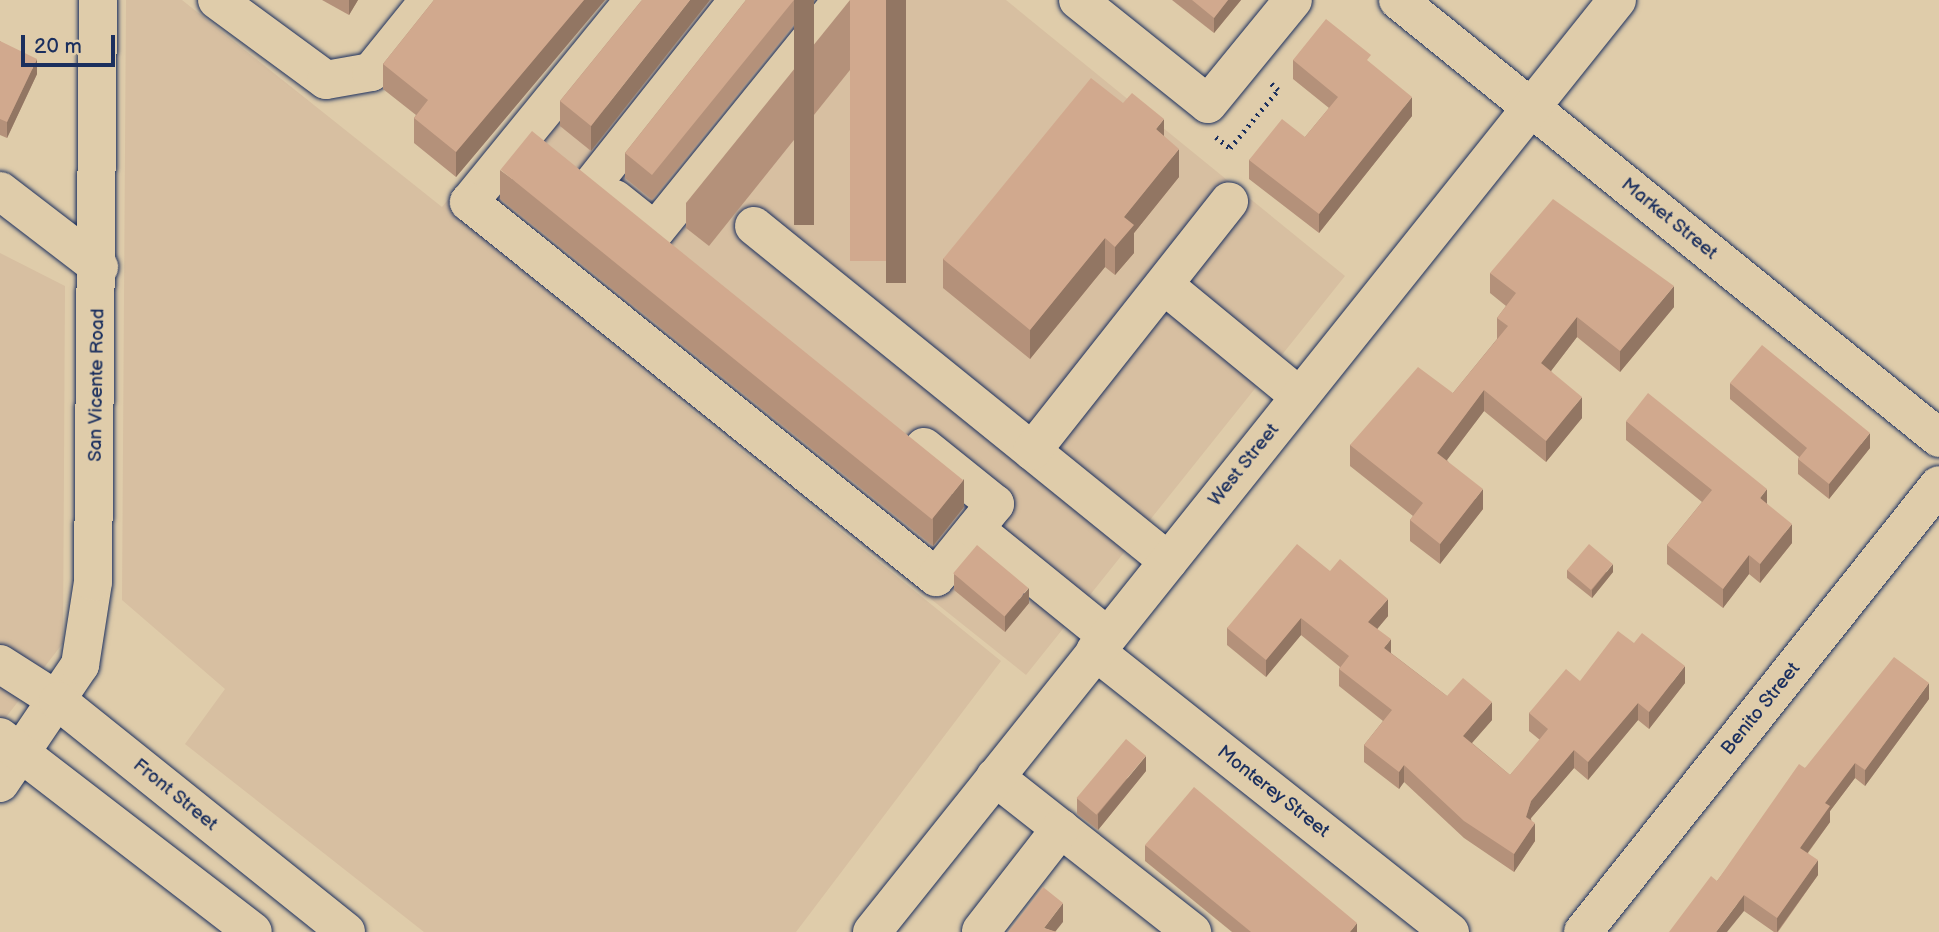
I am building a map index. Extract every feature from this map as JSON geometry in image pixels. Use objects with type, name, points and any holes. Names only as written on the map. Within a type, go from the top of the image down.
[{"type":"street","name":"San Vicente Road","points":[[0,783],[13,745],[58,701],[80,665],[93,582],[99,267],[98,0]]},
{"type":"street","points":[[217,0],[319,76],[371,72],[429,0]]},
{"type":"street","points":[[634,0],[469,202],[936,577],[995,505],[899,428]]},
{"type":"street","points":[[594,182],[738,0]]},
{"type":"street","points":[[655,231],[842,0]]},
{"type":"street","points":[[1078,0],[1208,104],[1293,0]]},
{"type":"street","name":"Market Street","points":[[1398,0],[1939,438]]},
{"type":"street","name":"West Street","points":[[872,932],[1617,0]]},
{"type":"street","points":[[529,129],[687,257]]},
{"type":"street","points":[[0,191],[99,267]]},
{"type":"street","points":[[1032,451],[1229,202]]},
{"type":"street","points":[[754,226],[1168,561]]},
{"type":"street","points":[[1164,285],[1299,396]]},
{"type":"street","name":"Benito Street","points":[[1583,932],[1939,485]]},
{"type":"street","name":"Monterey Street","points":[[975,529],[1101,644],[1450,932]]},
{"type":"street","name":"Front Street","points":[[0,664],[58,701],[346,932]]},
{"type":"street","points":[[13,745],[253,932]]},
{"type":"street","points":[[995,777],[1192,932]]},
{"type":"street","points":[[981,931],[1061,828]]},
{"type":"shaded area","points":[[126,0],[182,0],[442,207],[611,0],[1006,0],[1345,276],[1026,675],[550,295],[1001,661],[796,932],[424,932],[185,744],[225,689],[122,600]]},
{"type":"shaded area","points":[[0,253],[65,286],[63,643],[0,725]]},
{"type":"building","points":[[434,0],[584,0],[456,152],[414,118],[428,100],[383,64]]},
{"type":"building","points":[[642,0],[690,0],[591,126],[560,101]]},
{"type":"building","points":[[746,0],[794,0],[652,175],[625,153]]},
{"type":"building","points":[[850,0],[886,0],[886,261],[850,261]]},
{"type":"building","points":[[1192,0],[1228,0],[1214,18]]},
{"type":"building","points":[[1326,19],[1371,55],[1367,60],[1412,97],[1319,214],[1249,160],[1282,119],[1305,137],[1338,97],[1293,60]]},
{"type":"building","points":[[0,41],[37,59],[7,122],[0,119]]},
{"type":"building","points":[[1091,78],[1123,103],[1132,93],[1164,119],[1156,129],[1179,149],[1124,217],[1134,225],[1115,247],[1105,238],[1030,330],[943,259]]},
{"type":"building","points":[[532,131],[963,480],[932,519],[501,170]]},
{"type":"building","points":[[1553,199],[1674,286],[1620,351],[1577,317],[1541,363],[1582,397],[1546,441],[1484,390],[1437,453],[1483,489],[1440,544],[1410,520],[1423,503],[1350,445],[1418,367],[1453,393],[1508,326],[1497,318],[1516,293],[1490,273]]},
{"type":"building","points":[[1762,345],[1870,433],[1829,484],[1798,459],[1807,448],[1730,383]]},
{"type":"building","points":[[1648,393],[1767,489],[1760,498],[1792,524],[1760,564],[1749,555],[1723,589],[1667,545],[1712,490],[1626,421]]},
{"type":"building","points":[[1297,544],[1330,571],[1340,559],[1388,599],[1368,622],[1391,639],[1384,648],[1447,696],[1463,678],[1492,702],[1463,736],[1510,775],[1548,729],[1529,713],[1566,669],[1580,681],[1618,631],[1634,643],[1642,633],[1685,666],[1649,712],[1638,703],[1588,762],[1574,750],[1531,801],[1526,817],[1535,823],[1514,854],[1464,821],[1404,765],[1399,772],[1364,745],[1392,710],[1339,669],[1349,656],[1301,618],[1266,660],[1227,628]]},
{"type":"building","points":[[1589,544],[1613,564],[1591,590],[1567,570]]},
{"type":"building","points":[[977,545],[1028,588],[1005,616],[953,573]]},
{"type":"building","points":[[1894,657],[1929,683],[1865,770],[1855,763],[1825,803],[1830,806],[1800,848],[1818,860],[1777,918],[1744,895],[1716,932],[1669,932],[1711,876],[1717,881],[1799,764],[1805,768]]},
{"type":"building","points":[[1126,739],[1146,756],[1096,815],[1077,798]]},
{"type":"building","points":[[1194,787],[1357,923],[1350,932],[1251,932],[1145,845]]},
{"type":"building","points":[[1043,887],[1063,903],[1044,928],[1057,932],[1008,932]]}]
